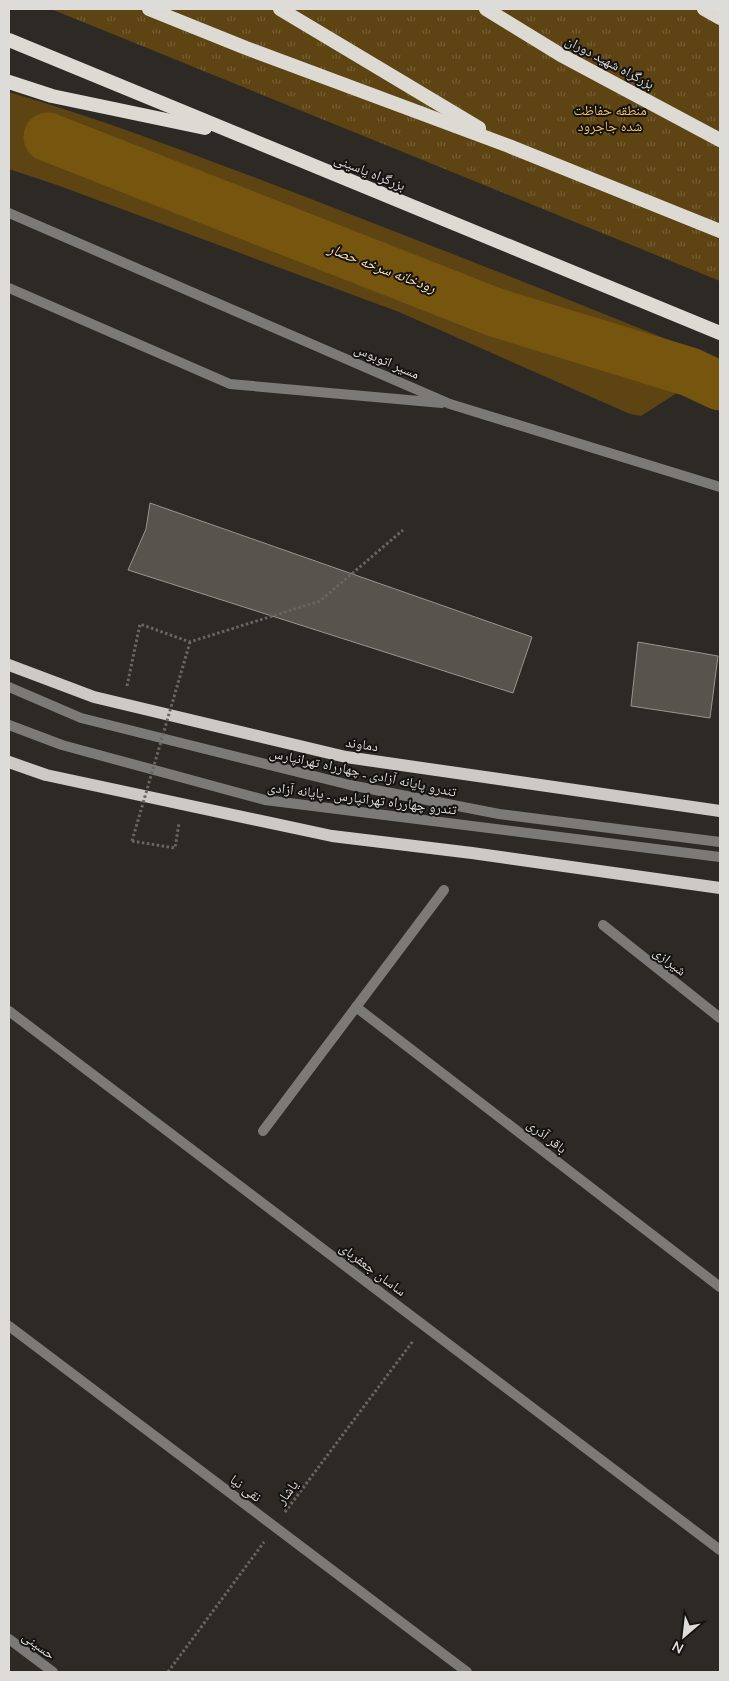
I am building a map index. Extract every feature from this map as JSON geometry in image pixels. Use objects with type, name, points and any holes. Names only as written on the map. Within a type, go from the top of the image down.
[{"type":"highway","points":[[149,9],[246,48],[509,146],[720,230]]},
{"type":"highway","points":[[280,9],[509,146]]},
{"type":"highway","name":"بزرگراه شهید دوران","points":[[486,9],[561,54],[720,140]]},
{"type":"highway","points":[[704,9],[720,18]]},
{"type":"highway","name":"بزرگراه یاسینی","points":[[9,40],[720,333]]},
{"type":"highway","points":[[9,82],[52,96],[240,136]]},
{"type":"main road","name":"دماوند","points":[[9,665],[94,697],[346,758],[720,811]]},
{"type":"main road","points":[[9,762],[46,775],[332,836],[472,853],[720,888]]},
{"type":"street","name":"مسیر اتوبوس","points":[[9,212],[450,404],[720,487]]},
{"type":"street","points":[[9,288],[230,384],[450,404]]},
{"type":"street","name":"تندرو پایانه آزادی ـ چهارراه تهرانپارس","points":[[9,688],[81,718],[350,786],[499,814],[720,842]]},
{"type":"street","name":"تندرو چهارراه تهرانپارس ـ پایانه آزادی","points":[[9,725],[62,745],[265,800],[720,857]]},
{"type":"street","points":[[263,1131],[444,890]]},
{"type":"street","name":"شیرازی","points":[[602,925],[720,1018]]},
{"type":"street","name":"باقر آذری","points":[[356,1007],[720,1286]]},
{"type":"street","name":"ساسان جعفربای","points":[[9,1011],[720,1550]]},
{"type":"street","name":"نقی نیا","points":[[9,1326],[467,1672]]},
{"type":"street","name":"حسینی","points":[[9,1639],[52,1672]]},
{"type":"path","points":[[123,703],[140,624],[190,642],[320,601],[403,530]]},
{"type":"path","points":[[182,804],[175,848],[132,840],[190,642]]},
{"type":"path","name":"یاشار","points":[[168,1672],[424,1326]]},
{"type":"green space","name":"منطقه حفاظت شده جاجرود","points":[[51,9],[720,9],[720,281]]},
{"type":"green space","points":[[9,92],[123,129],[236,170],[705,355],[688,386],[641,416],[630,414],[399,312],[57,185],[9,169]]},
{"type":"building","points":[[150,503],[532,637],[513,693],[128,570],[146,529]]},
{"type":"building","points":[[638,642],[718,656],[710,718],[631,706]]},
{"type":"waterway","name":"رودخانه سرخه حصار","points":[[48,137],[494,312],[690,372],[720,386]]}]
